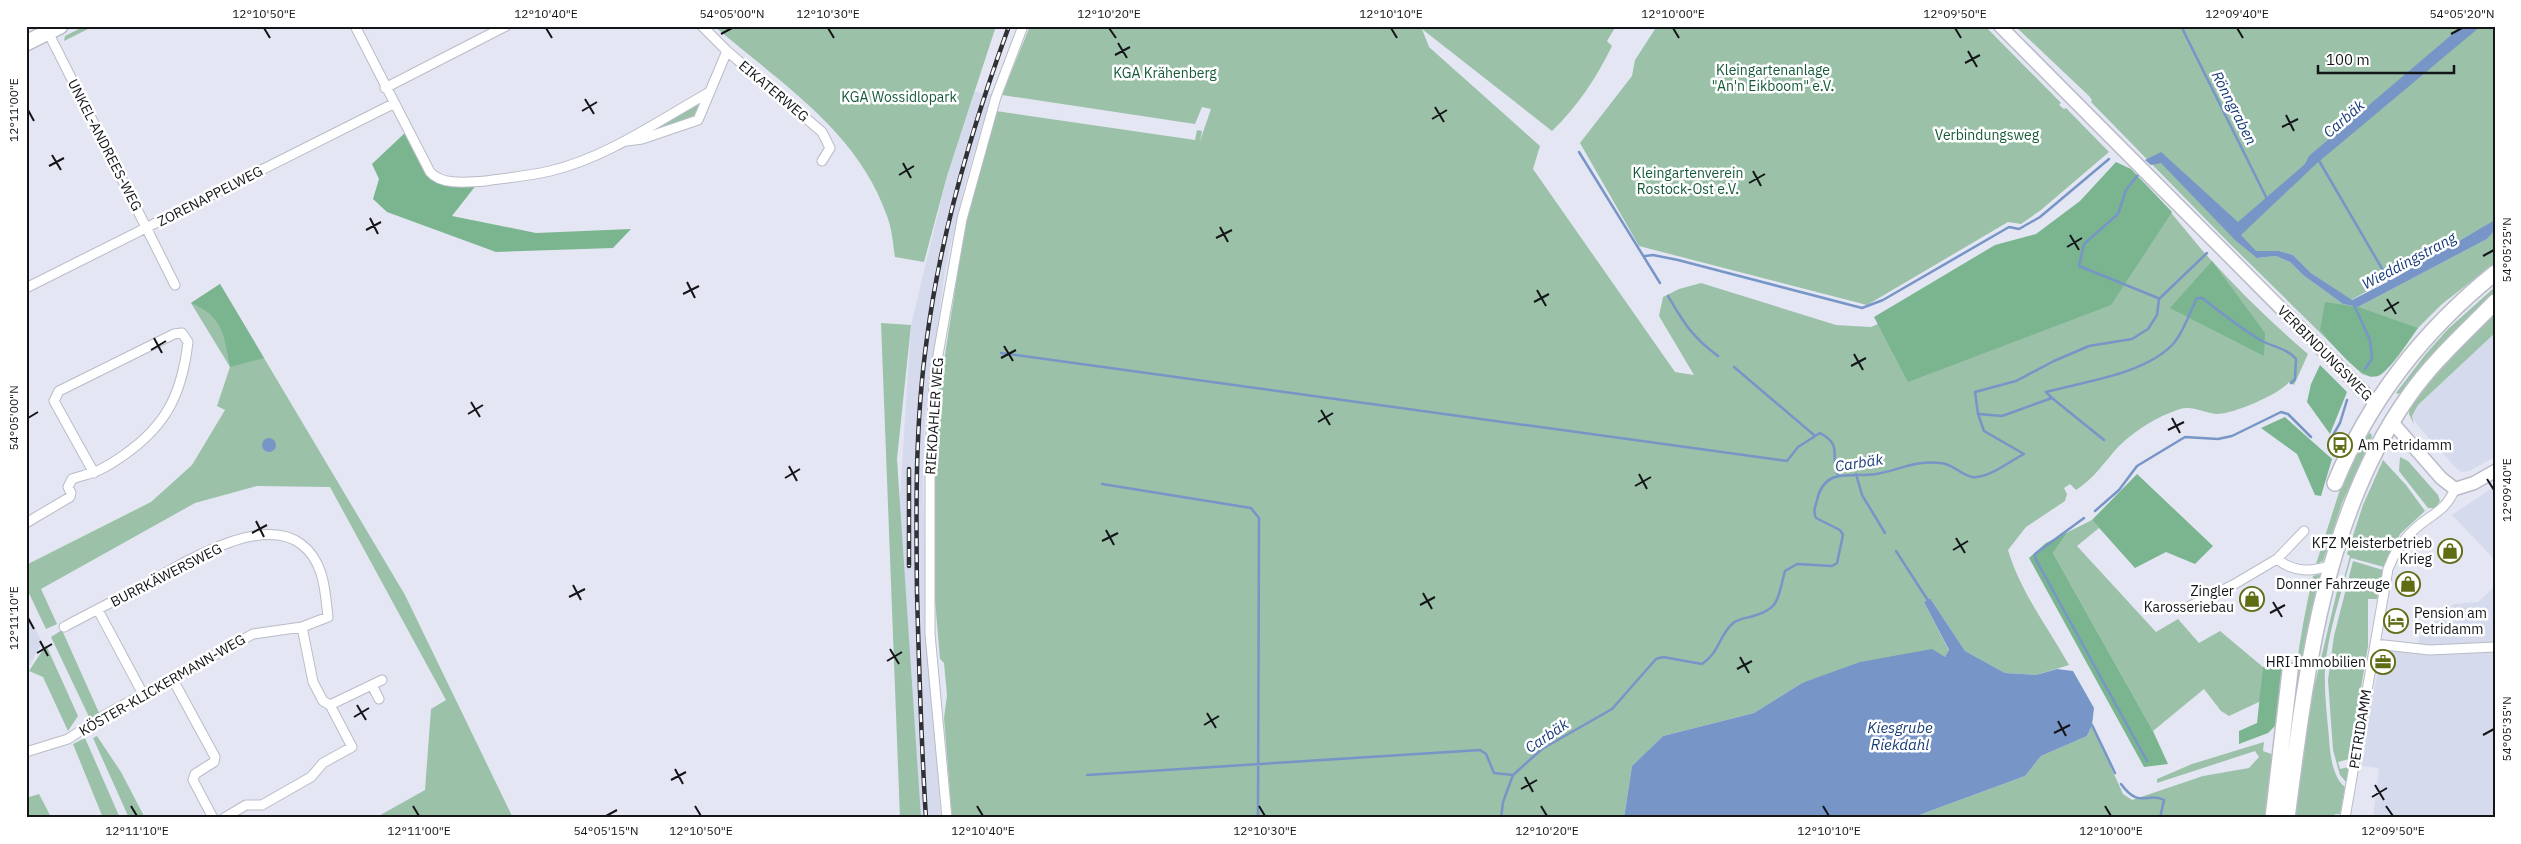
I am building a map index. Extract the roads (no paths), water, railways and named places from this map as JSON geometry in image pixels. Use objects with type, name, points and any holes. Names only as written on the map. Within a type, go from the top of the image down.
[{"type":"main road","name":"VERBINDUNGSWEG","points":[[2000,26],[2375,403]]},
{"type":"main road","points":[[26,44],[54,29]]},
{"type":"main road","points":[[2336,483],[2359,431],[2375,403],[2402,365],[2436,326],[2495,273]]},
{"type":"main road","points":[[2287,818],[2307,682],[2332,565],[2357,492],[2392,422],[2409,396],[2441,356],[2495,302]]},
{"type":"main road","points":[[2375,403],[2441,478],[2455,489],[2474,484],[2495,471]]},
{"type":"main road","points":[[2272,818],[2290,671]]},
{"type":"street","points":[[354,26],[430,172],[442,180],[472,182],[550,171],[576,163],[622,142],[708,93]]},
{"type":"street","points":[[385,88],[506,26]]},
{"type":"street","name":"EIKATERWEG","points":[[702,26],[727,51],[822,132],[830,148],[822,162]]},
{"type":"street","name":"RIEKDAHLER WEG","points":[[947,818],[930,634],[930,453],[935,372],[962,218],[996,97],[1024,26]]},
{"type":"street","name":"UNKEL-ANDREES-WEG","points":[[54,29],[175,285]]},
{"type":"street","points":[[622,142],[642,139],[693,123],[702,114],[708,93],[727,51]]},
{"type":"street","name":"ZORENAPPELWEG","points":[[26,288],[394,104]]},
{"type":"street","points":[[26,523],[70,497],[68,487],[72,479],[94,473],[141,443],[160,424],[174,401],[184,370],[188,342],[182,334],[174,334],[59,391],[55,396],[54,401],[94,473]]},
{"type":"street","name":"PETRIDAMM","points":[[2345,818],[2386,580],[2392,559],[2410,534],[2448,504],[2455,489]]},
{"type":"street","points":[[2190,606],[2233,585],[2277,559],[2304,530]]},
{"type":"street","name":"BURRKÄWERSWEG","points":[[64,627],[206,552],[233,541],[268,534],[284,536],[300,543],[312,555],[320,569],[324,584],[328,617]]},
{"type":"street","points":[[2277,559],[2295,570],[2308,571],[2332,565]]},
{"type":"street","name":"BURRKÄWERSWEG","points":[[98,610],[143,694]]},
{"type":"street","name":"KÖSTER-KLICKERMANN-WEG","points":[[26,752],[68,739],[143,694],[253,634],[302,627],[328,617]]},
{"type":"street","points":[[224,818],[246,805],[262,805],[311,777],[316,769],[352,747],[330,705],[323,701],[313,682],[302,627]]},
{"type":"street","points":[[2375,644],[2407,649],[2439,650],[2495,647]]},
{"type":"street","points":[[172,678],[215,757],[214,762],[195,774],[192,780],[213,818]]},
{"type":"street","points":[[330,705],[382,680]]},
{"type":"street","points":[[372,686],[379,699]]},
{"type":"water","points":[[2462,26],[2481,26],[2316,164],[2241,235],[2256,251],[2279,251],[2293,255],[2311,273],[2352,300],[2393,279],[2495,220],[2495,230],[2487,239],[2358,307],[2343,304],[2303,275],[2290,262],[2276,256],[2257,258],[2235,240],[2161,163],[2151,165],[2145,160],[2161,152],[2238,222],[2305,164],[2309,156]]},
{"type":"water","points":[[266,438],[272,438],[276,445],[272,452],[266,452],[262,448],[262,442]]},
{"type":"water","name":"Kiesgrube Riekdahl","points":[[1930,598],[1965,651],[2005,673],[2036,675],[2057,669],[2073,671],[2094,708],[2092,725],[2087,736],[2041,756],[2025,776],[1911,818],[1624,818],[1632,766],[1663,736],[1754,713],[1802,683],[1860,662],[1932,649],[1945,657],[1949,650],[1924,602]]},
{"type":"waterway","name":"Rönngraben","points":[[2181,26],[2267,199]]},
{"type":"waterway","points":[[1579,152],[1660,283]]},
{"type":"waterway","points":[[1645,256],[1653,255],[1678,260],[1862,308],[1883,300],[2009,227],[2019,229],[2040,217],[2109,159]]},
{"type":"waterway","name":"Wieddingstrang","points":[[2318,159],[2391,284]]},
{"type":"waterway","points":[[2141,171],[2126,190],[2118,214],[2084,244],[2079,266],[2158,298]]},
{"type":"waterway","name":"Carbäk","points":[[1501,818],[1503,802],[1513,775],[1542,749],[1612,709],[1656,659],[1663,657],[1702,664],[1716,650],[1724,634],[1734,622],[1760,614],[1773,606],[1779,596],[1785,571],[1797,564],[1832,566],[1837,563],[1843,535],[1840,530],[1816,518],[1815,514],[1821,489],[1826,482],[1840,476],[1876,474],[1931,462],[1952,467],[1968,476],[1978,477],[1992,472],[2024,454],[1984,431],[1978,414],[1975,392],[2016,381],[2054,361],[2089,346],[2132,339],[2148,329],[2157,315],[2159,299],[2207,253]]},
{"type":"waterway","points":[[1668,296],[1689,329],[1718,356]]},
{"type":"waterway","points":[[2052,398],[2046,392],[2114,375],[2132,369],[2162,354],[2178,338],[2197,298],[2202,298],[2262,341],[2285,350],[2293,356],[2296,359],[2295,379],[2291,383]]},
{"type":"waterway","points":[[2354,305],[2370,340],[2372,359],[2365,369]]},
{"type":"waterway","points":[[1001,353],[1787,461],[1798,447],[1820,433],[1832,442],[1838,475]]},
{"type":"waterway","points":[[1734,367],[1814,435]]},
{"type":"waterway","points":[[1979,414],[2002,416],[2052,398],[2104,440]]},
{"type":"waterway","points":[[2333,435],[2340,423],[2347,400]]},
{"type":"waterway","points":[[2095,511],[2119,490],[2137,466],[2185,437],[2218,439],[2232,436],[2281,412],[2288,414],[2311,437]]},
{"type":"waterway","points":[[1856,474],[1862,495],[1885,533]]},
{"type":"waterway","points":[[1102,484],[1251,508],[1259,518],[1258,818]]},
{"type":"waterway","points":[[2084,518],[2035,554],[2035,558],[2147,761]]},
{"type":"waterway","points":[[1896,551],[1927,599]]},
{"type":"waterway","points":[[2092,725],[2115,773]]},
{"type":"waterway","points":[[1087,775],[1480,750],[1486,754],[1494,773],[1513,775]]},
{"type":"waterway","points":[[2121,784],[2133,796],[2139,798],[2153,797],[2164,800],[2160,818]]},
{"type":"railway","points":[[926,818],[917,592],[917,465],[923,370],[933,298],[949,219],[970,141],[1009,26]]},
{"type":"railway","points":[[909,469],[909,566]]},
{"type":"place","name":"Am Petridamm","points":[[2340,445]]},
{"type":"place","name":"KFZ Meisterbetrieb Krieg","points":[[2450,551]]},
{"type":"place","name":"Donner Fahrzeuge","points":[[2408,584]]},
{"type":"place","name":"Zingler Karosseriebau","points":[[2252,599]]},
{"type":"place","name":"Pension am Petridamm","points":[[2396,621]]},
{"type":"place","name":"HRI Immobilien","points":[[2383,662]]},
{"type":"park label","name":"KGA Krähenberg","points":[[1165,73]]},
{"type":"park label","name":"Kleingartenanlage \"An'n Eikboom\" e.V.","points":[[1773,78]]},
{"type":"park label","name":"KGA Wossidlopark","points":[[899,97]]},
{"type":"park label","name":"Verbindungsweg","points":[[1987,135]]},
{"type":"park label","name":"Kleingartenverein Rostock-Ost e.V.","points":[[1688,182]]}]
